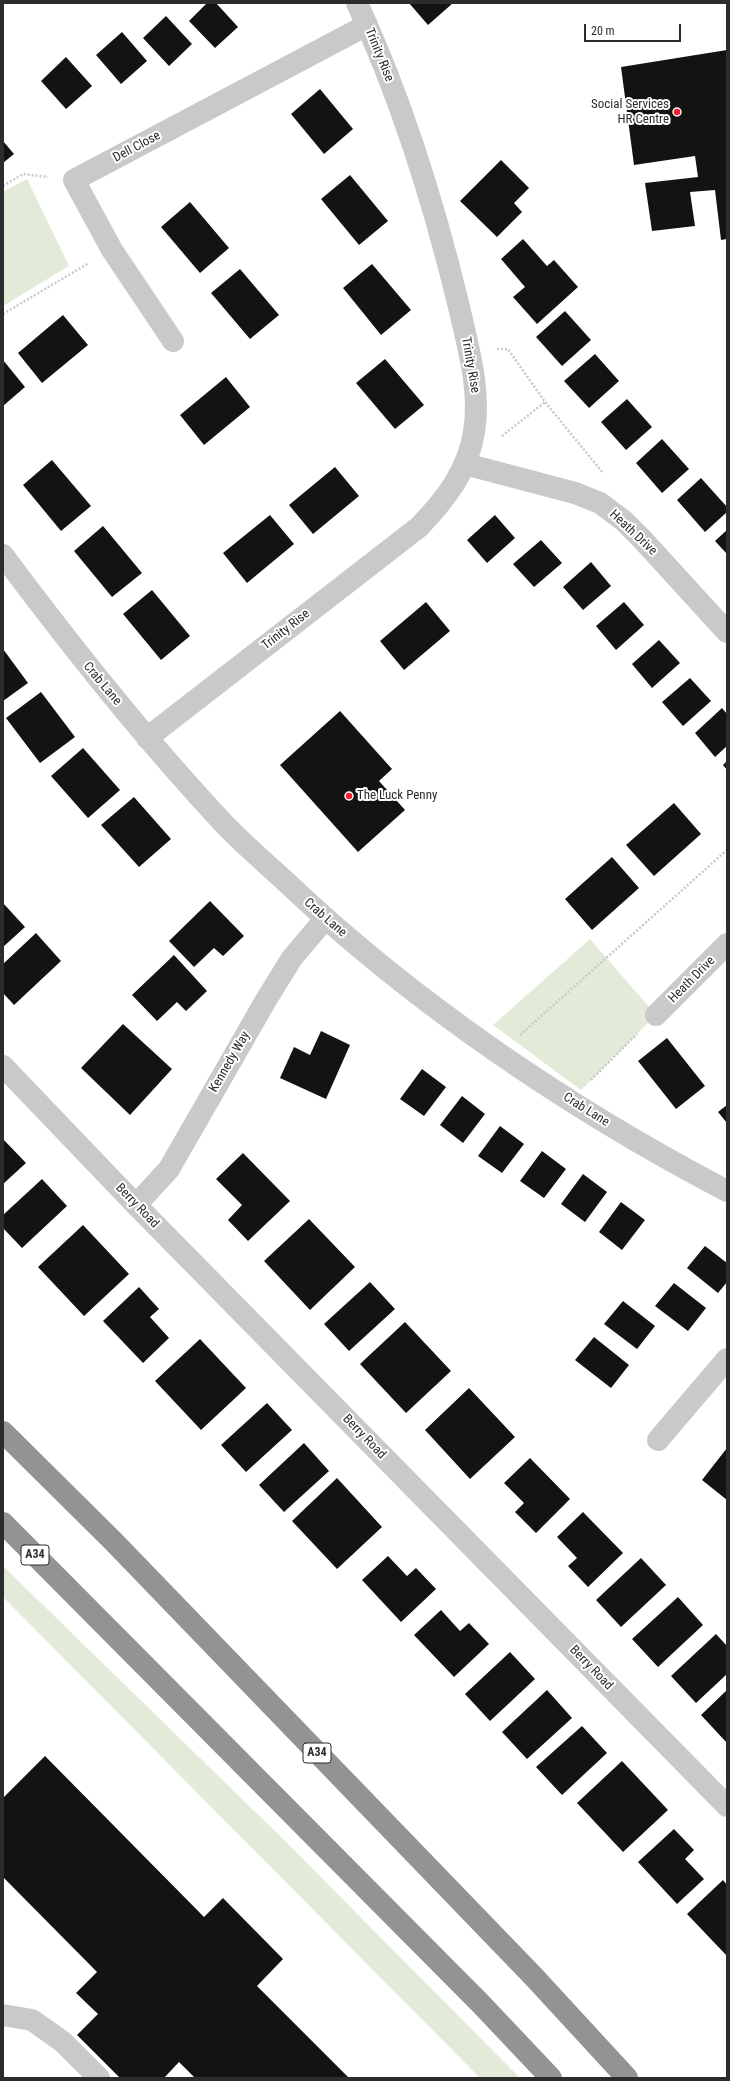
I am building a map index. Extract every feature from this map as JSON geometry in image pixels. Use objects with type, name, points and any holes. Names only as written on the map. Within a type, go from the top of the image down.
[{"type":"highway","name":"A34","points":[[3,1432],[114,1542],[534,1977],[626,2078]]},
{"type":"highway","name":"A34","points":[[3,1523],[476,1998],[551,2078]]},
{"type":"street","name":"Trinity Rise","points":[[147,738],[419,527],[453,488],[465,464],[474,432],[476,395],[468,347],[441,232],[396,98],[357,3]]},
{"type":"street","name":"Dell Close","points":[[74,180],[367,25]]},
{"type":"street","points":[[74,180],[112,250],[173,341]]},
{"type":"street","name":"Heath Drive","points":[[465,464],[575,493],[600,503],[624,521],[727,632]]},
{"type":"street","name":"Crab Lane","points":[[3,555],[73,649],[147,738],[228,828],[325,919],[424,999],[499,1053],[662,1158],[727,1191]]},
{"type":"street","name":"Kennedy Way","points":[[136,1205],[169,1169],[266,1000],[292,958],[325,919]]},
{"type":"street","name":"Heath Drive","points":[[656,1015],[727,944]]},
{"type":"street","name":"Berry Road","points":[[3,1066],[136,1205],[727,1806]]},
{"type":"street","points":[[658,1440],[727,1359]]},
{"type":"street","points":[[3,2015],[32,2020],[62,2042],[99,2078]]},
{"type":"path","points":[[3,186],[23,174],[74,180]]},
{"type":"path","points":[[3,314],[112,250]]},
{"type":"path","points":[[468,347],[508,350],[545,402],[608,479],[600,503]]},
{"type":"path","points":[[465,464],[545,402]]},
{"type":"path","points":[[499,1053],[727,850]]},
{"type":"path","points":[[570,1099],[656,1015]]},
{"type":"green space","points":[[27,179],[69,266],[3,306],[3,192]]},
{"type":"green space","points":[[590,939],[656,1015],[581,1090],[493,1025]]},
{"type":"green space","points":[[3,1566],[282,1838],[520,2078],[480,2078],[3,1597]]},
{"type":"building","points":[[207,3],[216,3],[238,27],[215,48],[189,21]]},
{"type":"building","points":[[409,3],[453,3],[428,25]]},
{"type":"building","points":[[166,16],[192,44],[169,66],[143,38]]},
{"type":"building","points":[[122,32],[147,61],[121,84],[96,55]]},
{"type":"building","name":"Social Services HR Centre","points":[[727,50],[727,239],[721,240],[715,190],[690,192],[695,226],[652,231],[645,183],[698,177],[695,156],[634,165],[621,67]]},
{"type":"building","points":[[66,57],[92,86],[66,109],[41,81]]},
{"type":"building","points":[[320,89],[353,129],[324,154],[291,114]]},
{"type":"building","points":[[3,141],[14,154],[3,163]]},
{"type":"building","points":[[501,160],[529,188],[514,203],[522,212],[497,237],[460,201]]},
{"type":"building","points":[[350,175],[388,221],[359,245],[321,199]]},
{"type":"building","points":[[190,202],[229,248],[200,273],[161,227]]},
{"type":"building","points":[[523,239],[547,266],[554,260],[578,287],[537,324],[513,297],[525,287],[501,259]]},
{"type":"building","points":[[372,264],[411,310],[381,335],[343,288]]},
{"type":"building","points":[[240,269],[279,315],[250,339],[211,293]]},
{"type":"building","points":[[565,311],[591,340],[562,366],[536,337]]},
{"type":"building","points":[[63,315],[88,345],[42,383],[18,353]]},
{"type":"building","points":[[595,354],[619,381],[589,408],[564,381]]},
{"type":"building","points":[[385,359],[424,405],[395,429],[356,383]]},
{"type":"building","points":[[3,360],[25,387],[3,406]]},
{"type":"building","points":[[226,377],[250,407],[204,445],[180,415]]},
{"type":"building","points":[[627,399],[652,427],[626,450],[601,422]]},
{"type":"building","points":[[662,439],[689,469],[662,493],[636,463]]},
{"type":"building","points":[[52,460],[91,506],[61,531],[23,485]]},
{"type":"building","points":[[335,467],[359,496],[313,534],[289,505]]},
{"type":"building","points":[[701,478],[727,507],[727,512],[705,532],[677,500]]},
{"type":"building","points":[[270,515],[294,544],[247,583],[223,553]]},
{"type":"building","points":[[495,515],[515,538],[487,563],[467,540]]},
{"type":"building","points":[[103,526],[142,573],[112,597],[74,551]]},
{"type":"building","points":[[727,530],[727,554],[715,541]]},
{"type":"building","points":[[541,540],[562,563],[534,587],[513,564]]},
{"type":"building","points":[[591,562],[611,586],[583,610],[563,587]]},
{"type":"building","points":[[152,590],[190,636],[161,660],[123,614]]},
{"type":"building","points":[[426,602],[450,631],[404,670],[380,641]]},
{"type":"building","points":[[624,602],[644,625],[616,650],[596,626]]},
{"type":"building","points":[[659,640],[680,663],[652,688],[632,664]]},
{"type":"building","points":[[3,649],[28,683],[3,701]]},
{"type":"building","points":[[690,678],[711,701],[683,726],[662,702]]},
{"type":"building","points":[[41,692],[75,737],[40,763],[6,718]]},
{"type":"building","points":[[722,708],[727,714],[727,746],[715,757],[695,733]]},
{"type":"building","name":"The Luck Penny","points":[[340,711],[392,769],[379,781],[405,810],[358,852],[280,765]]},
{"type":"building","points":[[83,748],[120,790],[88,818],[51,776]]},
{"type":"building","points":[[727,761],[727,770],[723,765]]},
{"type":"building","points":[[134,797],[171,839],[139,867],[101,825]]},
{"type":"building","points":[[674,803],[701,834],[654,876],[626,845]]},
{"type":"building","points":[[612,857],[639,888],[592,930],[565,899]]},
{"type":"building","points":[[210,901],[244,936],[223,956],[214,948],[194,967],[169,941]]},
{"type":"building","points":[[3,903],[25,927],[3,947]]},
{"type":"building","points":[[36,933],[61,961],[14,1005],[3,993],[3,964]]},
{"type":"building","points":[[174,955],[207,991],[186,1011],[177,1002],[157,1021],[132,995]]},
{"type":"building","points":[[123,1024],[172,1069],[130,1115],[81,1068]]},
{"type":"building","points":[[321,1031],[350,1045],[326,1099],[280,1078],[294,1047],[310,1055]]},
{"type":"building","points":[[667,1038],[705,1086],[676,1109],[638,1061]]},
{"type":"building","points":[[422,1069],[446,1087],[424,1116],[400,1099]]},
{"type":"building","points":[[462,1096],[485,1114],[463,1143],[440,1125]]},
{"type":"building","points":[[727,1105],[727,1123],[718,1112]]},
{"type":"building","points":[[500,1126],[524,1144],[502,1173],[478,1156]]},
{"type":"building","points":[[3,1139],[26,1163],[3,1184]]},
{"type":"building","points":[[542,1151],[566,1169],[544,1198],[520,1181]]},
{"type":"building","points":[[243,1153],[290,1201],[248,1241],[228,1220],[242,1205],[216,1179]]},
{"type":"building","points":[[583,1174],[607,1192],[585,1222],[561,1204]]},
{"type":"building","points":[[42,1179],[67,1206],[22,1248],[3,1228],[3,1215]]},
{"type":"building","points":[[621,1202],[645,1220],[622,1250],[599,1232]]},
{"type":"building","points":[[309,1219],[355,1267],[310,1310],[264,1261]]},
{"type":"building","points":[[83,1225],[129,1274],[84,1316],[38,1267]]},
{"type":"building","points":[[705,1246],[727,1263],[727,1282],[718,1293],[687,1268]]},
{"type":"building","points":[[370,1282],[395,1309],[349,1351],[324,1324]]},
{"type":"building","points":[[674,1283],[706,1308],[688,1331],[655,1306]]},
{"type":"building","points":[[139,1287],[159,1309],[150,1317],[169,1338],[143,1363],[103,1321]]},
{"type":"building","points":[[623,1301],[655,1326],[637,1349],[604,1324]]},
{"type":"building","points":[[405,1322],[451,1371],[406,1413],[360,1364]]},
{"type":"building","points":[[594,1337],[629,1365],[611,1388],[575,1360]]},
{"type":"building","points":[[200,1339],[246,1388],[201,1430],[155,1381]]},
{"type":"building","points":[[469,1388],[515,1437],[470,1479],[425,1430]]},
{"type":"building","points":[[267,1403],[292,1430],[246,1472],[221,1445]]},
{"type":"building","points":[[304,1443],[329,1471],[284,1512],[259,1485]]},
{"type":"building","points":[[727,1448],[727,1500],[702,1480]]},
{"type":"building","points":[[530,1458],[570,1499],[536,1533],[515,1512],[524,1503],[504,1483]]},
{"type":"building","points":[[337,1478],[382,1527],[337,1569],[292,1521]]},
{"type":"building","points":[[583,1512],[623,1553],[588,1587],[568,1566],[577,1558],[557,1537]]},
{"type":"building","points":[[388,1556],[407,1576],[416,1568],[436,1589],[401,1622],[362,1580]]},
{"type":"building","points":[[641,1558],[666,1585],[621,1627],[596,1600]]},
{"type":"building","points":[[678,1597],[703,1625],[658,1667],[632,1639]]},
{"type":"building","points":[[441,1610],[460,1631],[469,1623],[489,1644],[454,1677],[414,1635]]},
{"type":"building","points":[[716,1634],[727,1646],[727,1674],[696,1703],[671,1676]]},
{"type":"building","points":[[510,1652],[535,1679],[490,1721],[465,1694]]},
{"type":"building","points":[[547,1690],[572,1718],[527,1759],[502,1732]]},
{"type":"building","points":[[727,1690],[727,1743],[701,1715]]},
{"type":"building","points":[[582,1726],[607,1753],[562,1795],[536,1767]]},
{"type":"building","points":[[45,1756],[204,1917],[223,1898],[283,1959],[257,1986],[349,2078],[195,2078],[179,2062],[164,2078],[120,2078],[77,2035],[98,2014],[76,1993],[97,1972],[3,1877],[3,1798]]},
{"type":"building","points":[[622,1761],[668,1810],[623,1852],[577,1803]]},
{"type":"building","points":[[674,1829],[694,1850],[685,1859],[704,1879],[677,1904],[638,1862]]},
{"type":"building","points":[[723,1880],[727,1885],[727,1956],[687,1914]]},
{"type":"place","name":"Social Services HR Centre","points":[[677,112]]},
{"type":"place","name":"The Luck Penny","points":[[349,796]]}]
